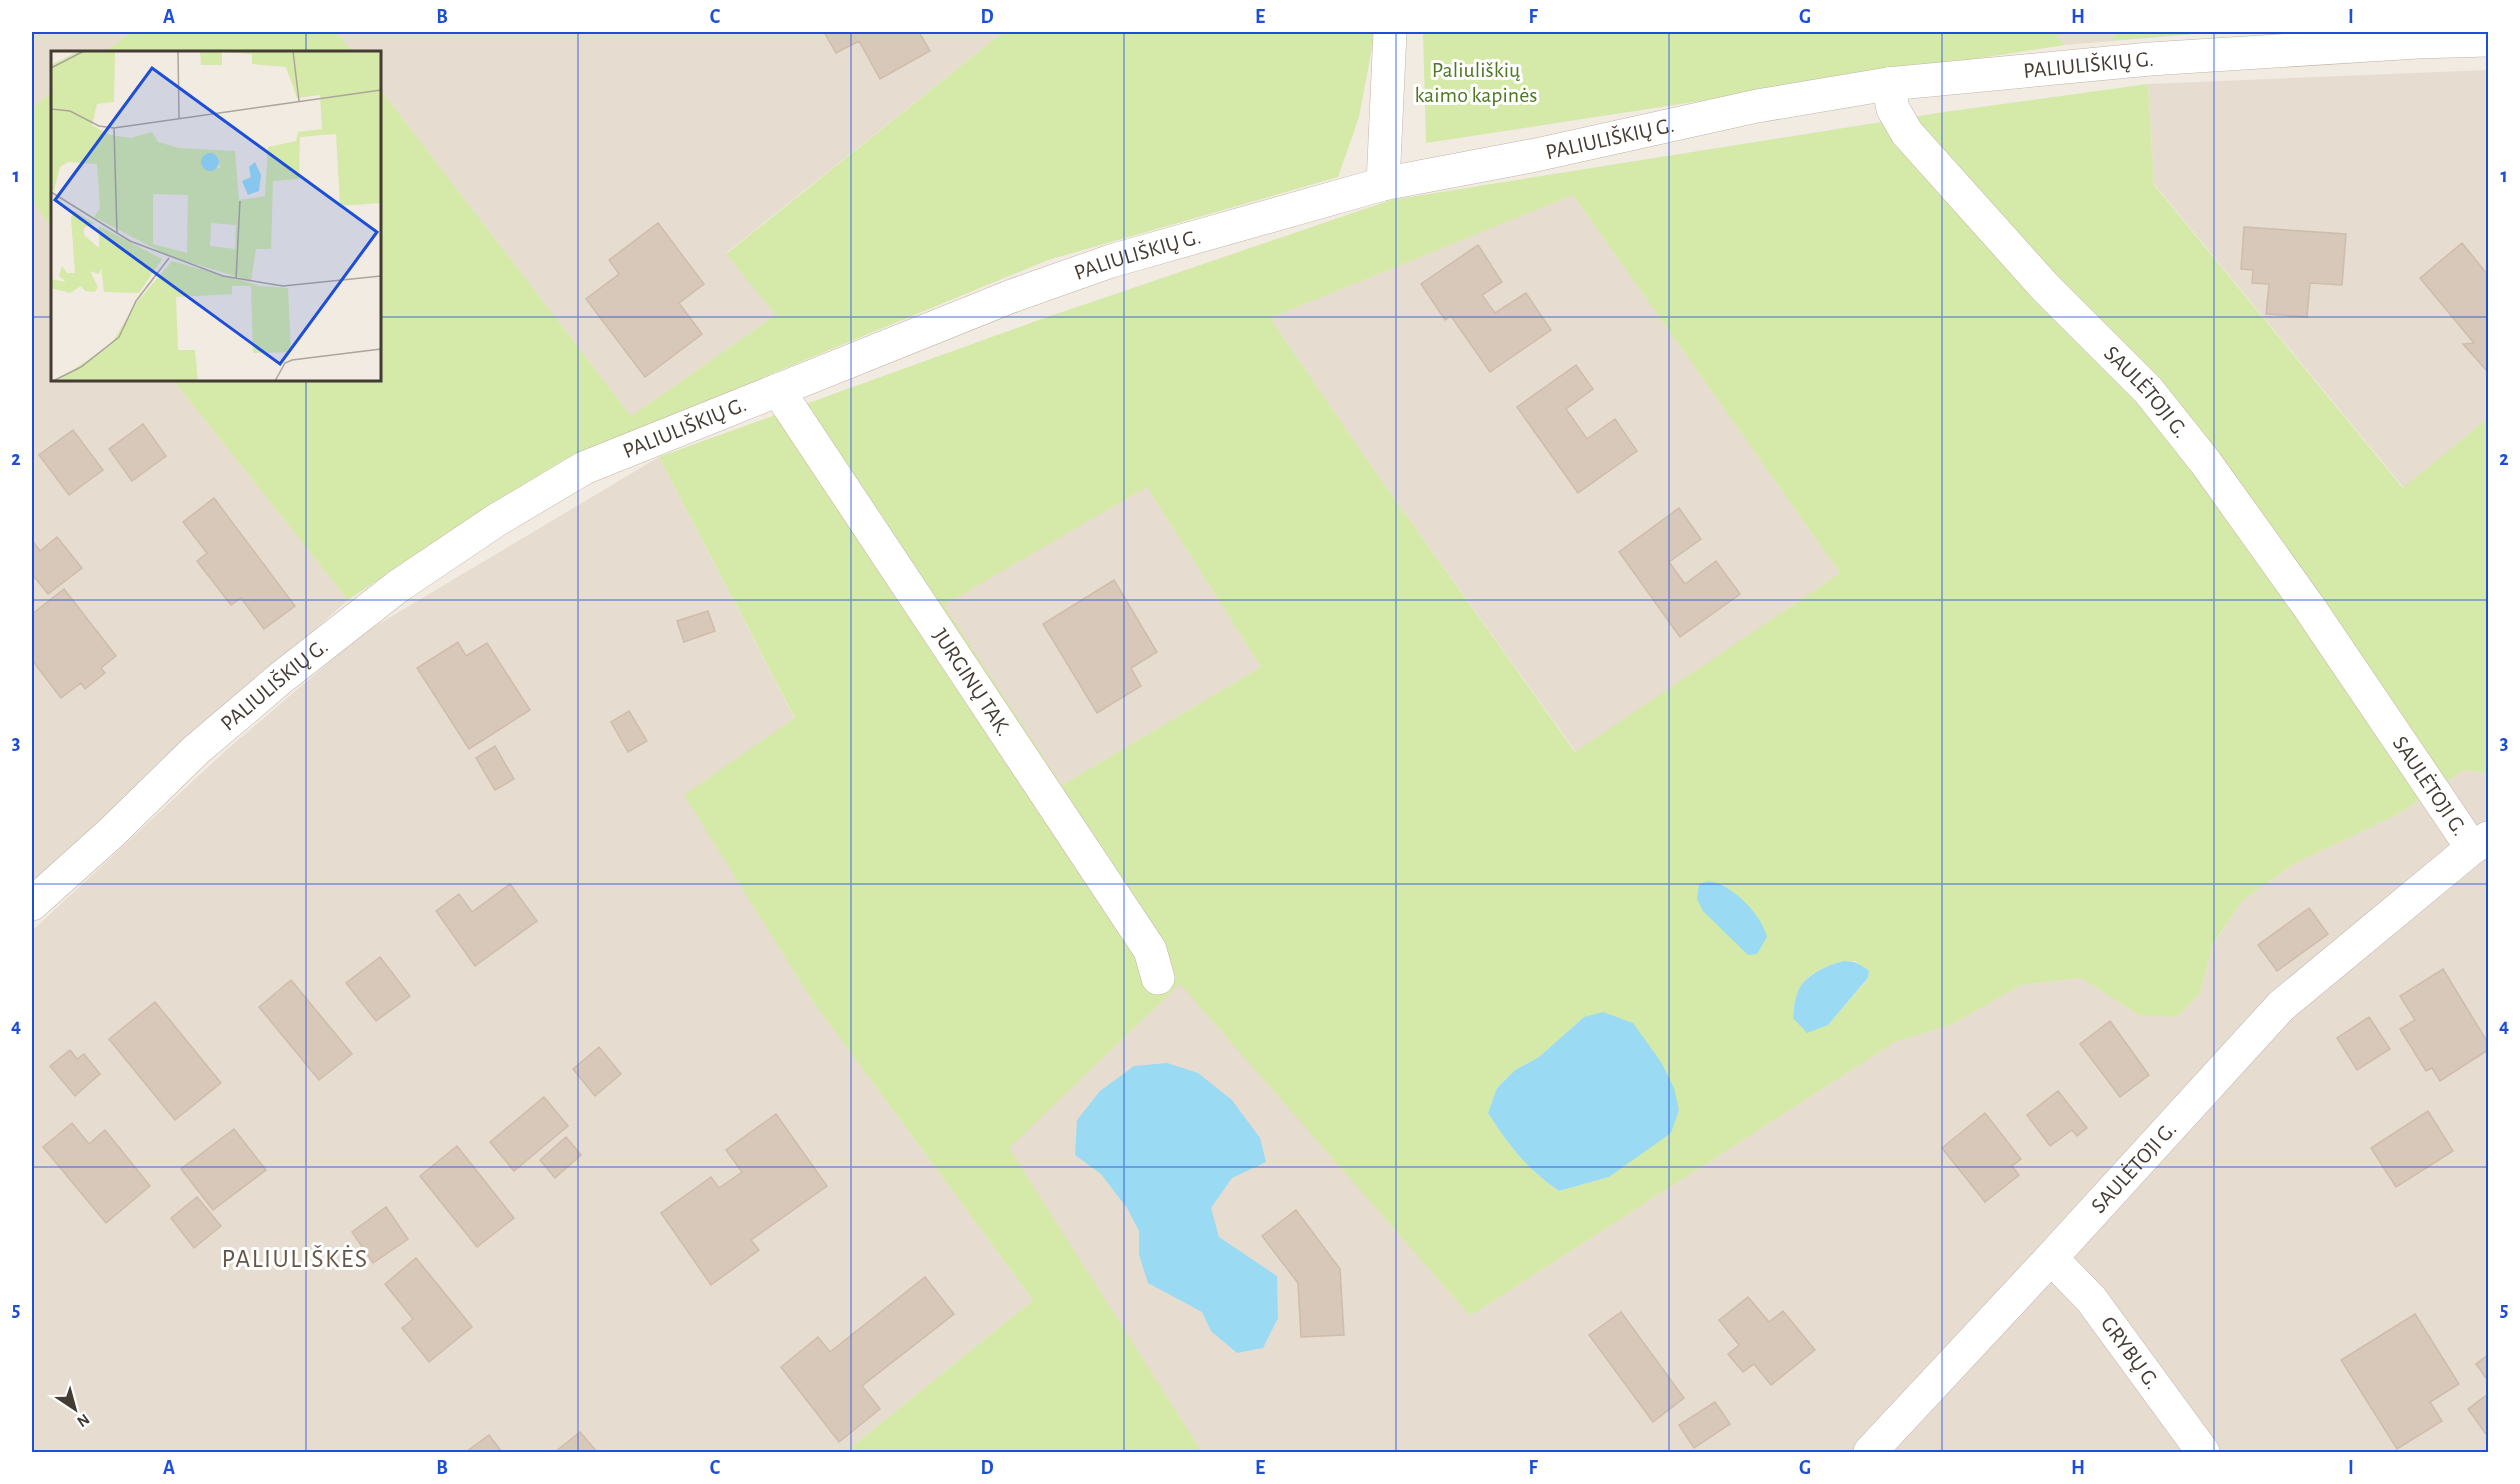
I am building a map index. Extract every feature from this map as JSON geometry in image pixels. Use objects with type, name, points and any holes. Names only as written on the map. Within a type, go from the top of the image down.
[{"type":"street","points":[[1383,184],[1390,32]]},
{"type":"street","name":"PALIULIŠKIŲ G.","points":[[32,904],[111,833],[196,750],[282,677],[397,587],[495,521],[584,468],[1012,296],[1111,261],[1383,184],[1536,155],[1757,106],[1888,84],[2150,58],[2488,40]]},
{"type":"street","name":"SAULĖTOJI G.","points":[[1870,1452],[2281,1006],[2480,843],[2206,463],[2148,390],[2045,287],[1907,133],[1893,109],[1888,84]]},
{"type":"street","name":"JURGINŲ TAK.","points":[[778,390],[1150,950],[1158,978]]},
{"type":"street","name":"GRYBŲ G.","points":[[2051,1258],[2091,1299],[2203,1452]]},
{"type":"shaded area","points":[[32,32],[132,32],[105,51],[51,51],[51,93],[32,108]]},
{"type":"shaded area","points":[[336,32],[1003,32],[726,253],[776,315],[631,416],[381,90],[381,51],[351,51]]},
{"type":"shaded area","points":[[2054,32],[2219,32],[2065,45]]},
{"type":"shaded area","points":[[2488,70],[2488,418],[2404,488],[2154,184],[2148,84]]},
{"type":"shaded area","points":[[1573,195],[1840,573],[1576,752],[1374,470],[1270,318]]},
{"type":"shaded area","points":[[32,201],[51,227],[51,381],[174,381],[348,600],[32,882]]},
{"type":"shaded area","points":[[659,457],[795,719],[685,795],[811,999],[1033,1300],[849,1449],[851,1452],[32,1452],[32,931],[223,753],[362,634]]},
{"type":"shaded area","points":[[1147,487],[1261,667],[1062,785],[943,605]]},
{"type":"shaded area","points":[[2464,770],[2488,773],[2488,1452],[1202,1452],[1008,1148],[1180,983],[1470,1316],[1895,1042],[1953,1024],[2021,985],[2081,978],[2139,1015],[2200,994],[2213,945],[2243,900],[2294,864],[2398,814]]},
{"type":"green space","points":[[132,32],[336,32],[351,51],[105,51]]},
{"type":"green space","points":[[1003,32],[1375,32],[1359,117],[1338,177],[1048,260],[565,459],[485,508],[348,600],[174,381],[381,381],[381,90],[631,416],[776,315],[726,254]]},
{"type":"green space","name":"Paliuliškių kaimo kapinės","points":[[1423,32],[2054,32],[2065,45],[1426,143]]},
{"type":"green space","points":[[2117,32],[2219,32],[2112,40]]},
{"type":"green space","points":[[2148,84],[2154,185],[2403,488],[2488,418],[2488,773],[2464,770],[2398,814],[2294,864],[2243,900],[2213,944],[2200,994],[2176,1017],[2139,1015],[2081,978],[2021,985],[1953,1024],[1895,1042],[1470,1316],[1180,984],[1009,1148],[1202,1452],[851,1452],[849,1449],[1033,1300],[811,999],[684,795],[795,718],[659,457],[1036,321],[1391,200],[1944,112]],"holes":[[[1573,195],[1840,573],[1575,752],[1374,470],[1270,318]],[[1147,487],[1261,667],[1062,785],[944,605]],[[1855,961],[1869,971],[1868,979],[1828,1025],[1793,1018],[1796,997],[1804,981],[1823,968],[1837,963]],[[1584,1017],[1628,1162],[1609,1177],[1559,1191],[1519,1156],[1488,1113],[1497,1088],[1515,1070],[1539,1057]]]},
{"type":"green space","points":[[51,93],[51,227],[32,201],[32,108]]},
{"type":"water","points":[[1709,881],[1718,883],[1736,894],[1759,919],[1767,937],[1757,954],[1748,955],[1703,911],[1697,899],[1699,884]]},
{"type":"water","points":[[1844,961],[1855,962],[1863,966],[1869,971],[1868,978],[1828,1025],[1807,1033],[1793,1018],[1795,1000],[1800,988],[1816,972]]},
{"type":"water","points":[[1603,1012],[1633,1023],[1661,1062],[1674,1088],[1679,1110],[1671,1133],[1609,1177],[1559,1191],[1519,1156],[1488,1113],[1497,1088],[1515,1070],[1539,1057],[1584,1017]]},
{"type":"water","points":[[1167,1063],[1198,1073],[1232,1100],[1260,1138],[1266,1162],[1232,1178],[1211,1208],[1219,1237],[1277,1276],[1278,1318],[1263,1348],[1237,1353],[1211,1331],[1202,1312],[1148,1283],[1139,1255],[1139,1231],[1127,1208],[1101,1174],[1075,1155],[1077,1120],[1100,1091],[1134,1066]]},
{"type":"building","points":[[824,32],[919,32],[930,51],[880,79],[859,41],[836,53]]},
{"type":"building","points":[[658,223],[704,284],[679,303],[702,334],[645,377],[586,299],[619,274],[609,260]]},
{"type":"building","points":[[2244,227],[2346,234],[2342,285],[2310,283],[2307,317],[2266,314],[2269,284],[2252,283],[2253,270],[2241,269]]},
{"type":"building","points":[[2462,243],[2488,275],[2488,372],[2463,344],[2474,343],[2420,278]]},
{"type":"building","points":[[1478,245],[1502,282],[1482,295],[1495,313],[1526,293],[1551,330],[1490,372],[1451,316],[1445,320],[1421,284]]},
{"type":"building","points":[[1576,365],[1593,389],[1566,409],[1587,439],[1615,419],[1637,451],[1578,493],[1517,407]]},
{"type":"building","points":[[143,424],[166,456],[132,481],[109,449]]},
{"type":"building","points":[[73,430],[103,470],[69,495],[39,455]]},
{"type":"building","points":[[214,498],[295,606],[264,629],[241,598],[231,605],[197,561],[207,553],[183,522]]},
{"type":"building","points":[[1679,508],[1701,539],[1669,562],[1685,584],[1716,561],[1740,594],[1680,637],[1619,552]]},
{"type":"building","points":[[57,537],[82,568],[48,594],[32,574],[32,540],[40,551]]},
{"type":"building","points":[[1114,580],[1157,652],[1131,668],[1141,686],[1097,713],[1043,624]]},
{"type":"building","points":[[64,589],[116,656],[101,668],[105,673],[85,689],[81,683],[61,698],[32,660],[32,614]]},
{"type":"building","points":[[708,611],[715,631],[684,642],[677,621]]},
{"type":"building","points":[[458,642],[466,656],[487,643],[530,710],[469,749],[417,668]]},
{"type":"building","points":[[629,711],[647,741],[628,752],[611,722]]},
{"type":"building","points":[[495,746],[514,779],[495,790],[476,758]]},
{"type":"building","points":[[510,884],[537,921],[475,966],[436,911],[459,894],[472,912]]},
{"type":"building","points":[[2309,908],[2328,934],[2277,971],[2258,945]]},
{"type":"building","points":[[380,957],[410,996],[376,1021],[346,983]]},
{"type":"building","points":[[2443,969],[2488,1043],[2488,1050],[2440,1081],[2432,1068],[2426,1071],[2400,1029],[2415,1020],[2400,996]]},
{"type":"building","points":[[291,980],[352,1054],[319,1080],[259,1007]]},
{"type":"building","points":[[155,1002],[221,1083],[175,1120],[109,1039]]},
{"type":"building","points":[[2369,1017],[2390,1049],[2357,1070],[2337,1038]]},
{"type":"building","points":[[2110,1021],[2149,1075],[2120,1097],[2080,1044]]},
{"type":"building","points":[[599,1047],[621,1074],[595,1096],[573,1069]]},
{"type":"building","points":[[70,1050],[77,1059],[84,1054],[100,1074],[75,1096],[50,1066]]},
{"type":"building","points":[[2058,1091],[2087,1128],[2077,1136],[2072,1130],[2050,1146],[2027,1115]]},
{"type":"building","points":[[544,1097],[568,1126],[514,1171],[490,1142]]},
{"type":"building","points":[[2428,1111],[2453,1151],[2396,1187],[2371,1148]]},
{"type":"building","points":[[1985,1113],[2021,1159],[2012,1166],[2019,1175],[1985,1202],[1942,1148]]},
{"type":"building","points":[[776,1114],[827,1186],[751,1240],[759,1250],[711,1285],[661,1213],[711,1177],[719,1188],[742,1172],[726,1150]]},
{"type":"building","points":[[72,1123],[89,1144],[105,1130],[150,1186],[106,1223],[43,1147]]},
{"type":"building","points":[[234,1129],[266,1170],[213,1210],[181,1169]]},
{"type":"building","points":[[566,1137],[581,1155],[555,1178],[540,1160]]},
{"type":"building","points":[[457,1146],[514,1218],[477,1247],[420,1176]]},
{"type":"building","points":[[197,1197],[221,1226],[194,1248],[171,1218]]},
{"type":"building","points":[[386,1207],[408,1239],[373,1263],[352,1232]]},
{"type":"building","points":[[1296,1210],[1340,1269],[1344,1335],[1301,1337],[1298,1283],[1262,1236]]},
{"type":"building","points":[[416,1258],[472,1327],[429,1362],[402,1328],[413,1319],[385,1284]]},
{"type":"building","points":[[925,1277],[954,1314],[862,1386],[880,1409],[839,1442],[781,1367],[818,1337],[830,1352]]},
{"type":"building","points":[[1748,1297],[1769,1322],[1783,1311],[1815,1350],[1771,1385],[1754,1364],[1743,1372],[1728,1354],[1739,1345],[1719,1320]]},
{"type":"building","points":[[1621,1312],[1684,1398],[1653,1422],[1589,1335]]},
{"type":"building","points":[[2415,1314],[2459,1384],[2430,1402],[2442,1421],[2397,1449],[2341,1360]]},
{"type":"building","points":[[2488,1355],[2488,1381],[2476,1364]]},
{"type":"building","points":[[2488,1394],[2488,1437],[2468,1409]]},
{"type":"building","points":[[1715,1402],[1730,1424],[1694,1448],[1679,1425]]},
{"type":"building","points":[[580,1432],[597,1452],[555,1452]]},
{"type":"building","points":[[489,1435],[502,1452],[466,1452]]},
{"type":"district","name":"PALIULIŠKĖS","points":[[295,1259]]}]
